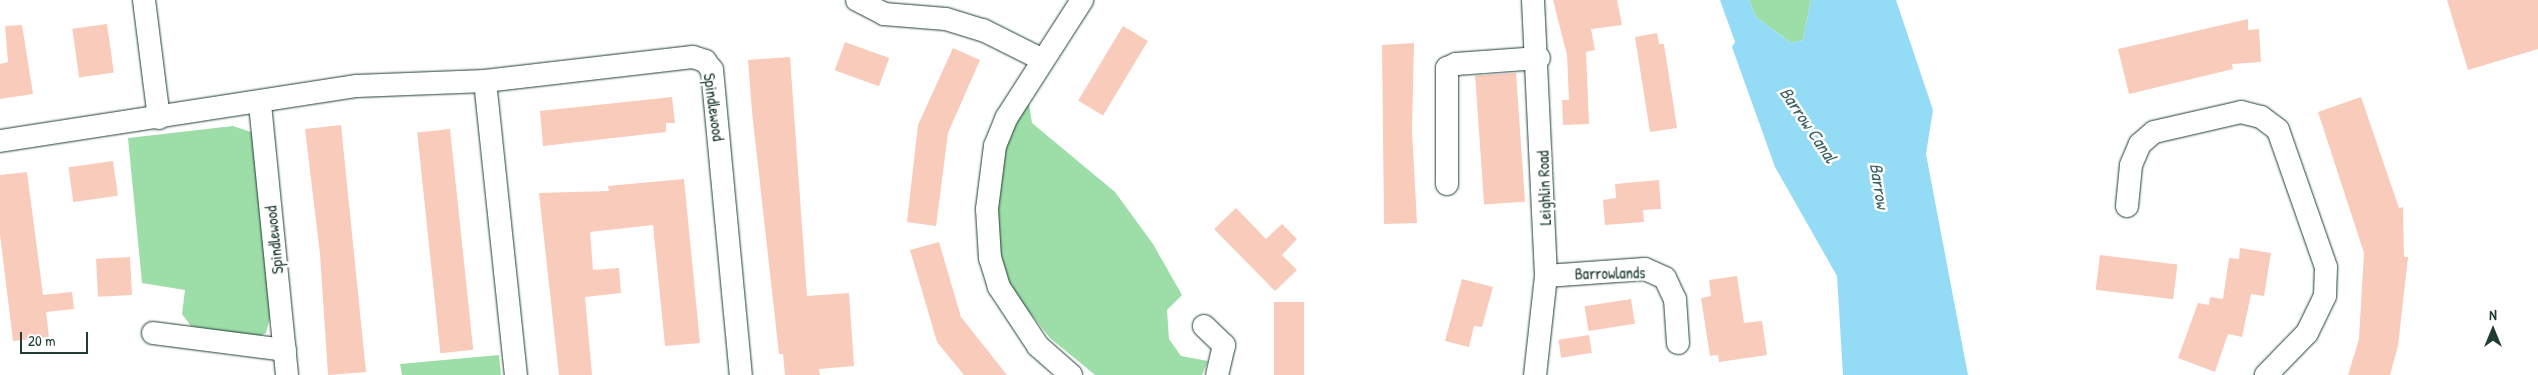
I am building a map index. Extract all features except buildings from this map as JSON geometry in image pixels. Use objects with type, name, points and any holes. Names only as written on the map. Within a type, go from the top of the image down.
[{"type":"street","points":[[144,0],[159,118]]},
{"type":"street","points":[[857,0],[884,14],[946,19],[983,30],[1043,60]]},
{"type":"street","points":[[1071,375],[1038,346],[1017,318],[999,287],[987,232],[988,175],[995,146],[1043,60],[1082,0]]},
{"type":"street","name":"Leighlin Road","points":[[1534,0],[1539,58],[1546,276],[1535,375]]},
{"type":"street","name":"Spindlewood","points":[[0,141],[260,104],[357,86],[485,81],[693,56],[706,61],[712,70],[741,375]]},
{"type":"street","points":[[1447,184],[1447,68],[1539,58]]},
{"type":"street","points":[[485,81],[516,375]]},
{"type":"street","name":"Spindlewood","points":[[260,104],[287,375]]},
{"type":"street","points":[[2127,206],[2131,165],[2140,144],[2154,132],[2241,112],[2261,117],[2278,130],[2326,267],[2325,296],[2308,333],[2266,375]]},
{"type":"street","name":"Barrowlands","points":[[1546,276],[1645,268],[1665,278],[1675,299],[1678,343]]},
{"type":"street","points":[[1204,326],[1224,345],[1217,375]]},
{"type":"street","points":[[153,333],[285,350]]},
{"type":"green space","points":[[1749,0],[1811,0],[1803,40],[1791,43],[1756,17]]},
{"type":"green space","points":[[1028,97],[1032,123],[1115,192],[1153,244],[1182,295],[1167,310],[1169,339],[1181,356],[1208,361],[1202,375],[1095,375],[1050,338],[1011,289],[996,239],[997,181],[1005,144]]},
{"type":"green space","points":[[233,126],[254,133],[271,314],[266,333],[254,339],[191,326],[182,314],[185,290],[142,283],[128,138]]},
{"type":"green space","points":[[499,355],[501,375],[402,375],[400,364]]},
{"type":"water","points":[[1720,0],[1749,0],[1756,17],[1791,43],[1803,40],[1811,0],[1896,0],[1933,110],[1926,154],[1968,375],[1843,375],[1837,276],[1775,167],[1732,47],[1735,42]]},
{"type":"water label","name":"Barrow Canal","points":[[1808,125]]},
{"type":"water label","name":"Barrow","points":[[1879,186]]}]
